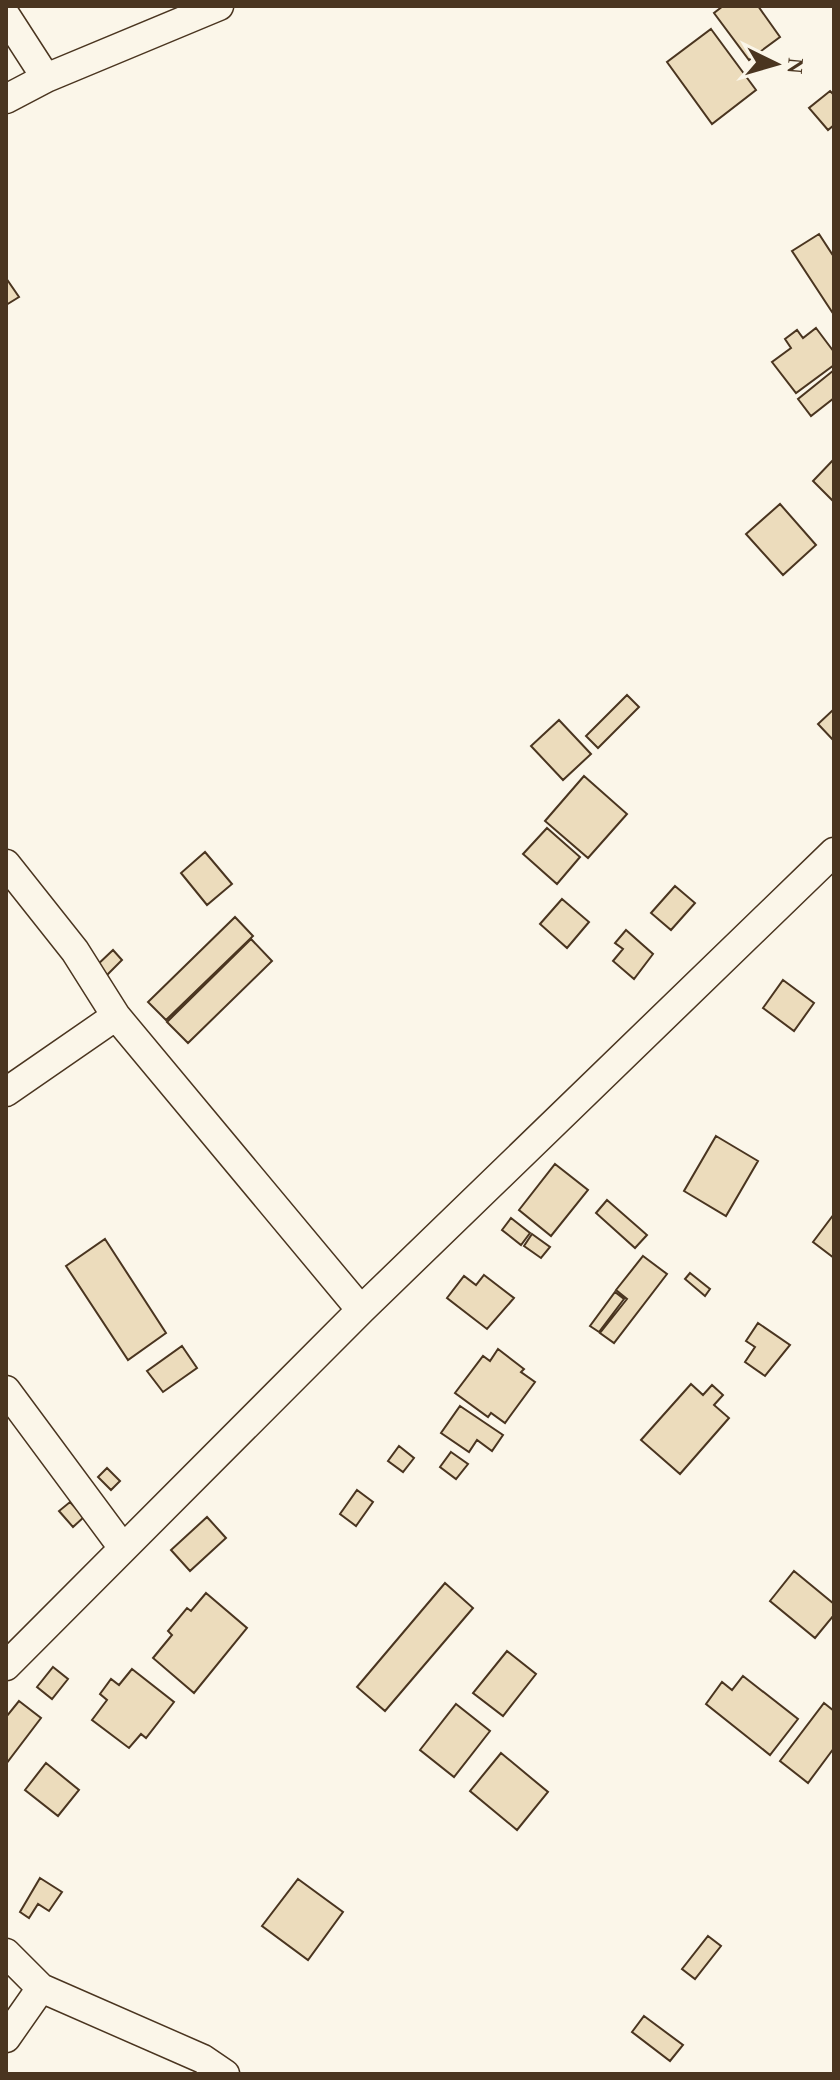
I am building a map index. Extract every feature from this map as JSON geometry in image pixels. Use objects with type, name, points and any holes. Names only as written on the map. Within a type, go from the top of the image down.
[{"type":"street","points":[[6,99],[46,78],[219,6]]},
{"type":"street","points":[[6,16],[46,78]]},
{"type":"street","points":[[6,1666],[361,1310],[834,852]]},
{"type":"street","points":[[6,864],[75,951],[116,1016],[361,1310]]},
{"type":"street","points":[[6,1092],[116,1016]]},
{"type":"street","points":[[6,1390],[123,1548]]},
{"type":"street","points":[[6,1953],[41,1988],[203,2059],[225,2074]]},
{"type":"street","points":[[6,2038],[41,1988]]},
{"type":"building","points":[[723,6],[758,6],[780,37],[749,60],[714,13]]},
{"type":"building","points":[[711,29],[756,90],[712,124],[667,62]]},
{"type":"building","points":[[830,91],[834,95],[834,125],[828,130],[809,108]]},
{"type":"building","points":[[819,234],[834,257],[834,315],[792,251]]},
{"type":"building","points":[[6,278],[19,297],[6,305]]},
{"type":"building","points":[[816,328],[834,352],[834,365],[796,393],[772,362],[791,348],[785,339],[797,330],[803,338]]},
{"type":"building","points":[[834,370],[834,398],[811,416],[798,399]]},
{"type":"building","points":[[834,459],[834,502],[813,481]]},
{"type":"building","points":[[780,504],[816,545],[783,575],[746,534]]},
{"type":"building","points":[[627,695],[639,707],[598,748],[586,736]]},
{"type":"building","points":[[834,709],[834,741],[818,724]]},
{"type":"building","points":[[559,720],[591,754],[563,780],[531,746]]},
{"type":"building","points":[[584,776],[627,814],[588,858],[545,821]]},
{"type":"building","points":[[547,828],[580,857],[557,884],[523,854]]},
{"type":"building","points":[[205,852],[232,884],[207,905],[181,873]]},
{"type":"building","points":[[675,886],[695,903],[671,930],[651,913]]},
{"type":"building","points":[[562,899],[589,922],[567,948],[540,924]]},
{"type":"building","points":[[235,917],[253,936],[166,1020],[148,1002]]},
{"type":"building","points":[[626,930],[653,954],[634,979],[613,961],[623,949],[615,943]]},
{"type":"building","points":[[251,939],[272,961],[188,1043],[167,1022]]},
{"type":"building","points":[[113,950],[122,960],[105,977],[95,967]]},
{"type":"building","points":[[783,980],[814,1003],[794,1031],[763,1008]]},
{"type":"building","points":[[716,1136],[758,1161],[726,1216],[684,1191]]},
{"type":"building","points":[[555,1164],[588,1190],[551,1236],[519,1210]]},
{"type":"building","points":[[607,1200],[647,1235],[635,1248],[596,1213]]},
{"type":"building","points":[[834,1214],[834,1258],[813,1242]]},
{"type":"building","points":[[511,1218],[530,1233],[521,1245],[502,1230]]},
{"type":"building","points":[[532,1234],[550,1247],[541,1258],[524,1246]]},
{"type":"building","points":[[105,1239],[166,1333],[128,1360],[66,1266]]},
{"type":"building","points":[[643,1256],[667,1274],[614,1343],[600,1333],[627,1299],[616,1290]]},
{"type":"building","points":[[690,1273],[710,1289],[705,1296],[685,1279]]},
{"type":"building","points":[[484,1275],[514,1298],[487,1329],[447,1298],[464,1276],[476,1285]]},
{"type":"building","points":[[615,1292],[624,1299],[599,1332],[590,1326]]},
{"type":"building","points":[[758,1323],[790,1345],[765,1376],[745,1362],[755,1347],[746,1341]]},
{"type":"building","points":[[182,1346],[197,1368],[163,1392],[147,1371]]},
{"type":"building","points":[[498,1349],[535,1382],[505,1423],[491,1413],[488,1417],[455,1393],[483,1356],[490,1361]]},
{"type":"building","points":[[691,1384],[703,1395],[712,1385],[723,1395],[714,1405],[729,1418],[680,1474],[641,1440]]},
{"type":"building","points":[[460,1406],[503,1435],[492,1451],[477,1440],[469,1452],[441,1433]]},
{"type":"building","points":[[399,1446],[414,1458],[403,1472],[388,1461]]},
{"type":"building","points":[[451,1452],[468,1464],[456,1479],[440,1467]]},
{"type":"building","points":[[107,1468],[120,1481],[111,1490],[98,1477]]},
{"type":"building","points":[[357,1490],[373,1502],[356,1526],[340,1514]]},
{"type":"building","points":[[70,1502],[84,1517],[73,1527],[59,1511]]},
{"type":"building","points":[[207,1517],[226,1538],[190,1571],[171,1550]]},
{"type":"building","points":[[794,1571],[834,1604],[834,1615],[815,1638],[770,1601]]},
{"type":"building","points":[[445,1583],[473,1608],[385,1711],[357,1687]]},
{"type":"building","points":[[206,1593],[247,1628],[194,1693],[153,1658],[172,1635],[168,1631],[187,1608],[191,1611]]},
{"type":"building","points":[[507,1651],[536,1674],[503,1716],[473,1693]]},
{"type":"building","points":[[53,1667],[68,1679],[52,1699],[37,1687]]},
{"type":"building","points":[[132,1669],[174,1702],[146,1738],[141,1734],[129,1748],[92,1720],[107,1700],[100,1694],[111,1679],[119,1685]]},
{"type":"building","points":[[743,1676],[798,1719],[770,1755],[706,1704],[722,1682],[732,1690]]},
{"type":"building","points":[[19,1701],[41,1718],[6,1764],[6,1717]]},
{"type":"building","points":[[824,1703],[834,1711],[834,1748],[808,1783],[780,1761]]},
{"type":"building","points":[[456,1704],[490,1731],[454,1777],[420,1750]]},
{"type":"building","points":[[501,1753],[548,1792],[517,1830],[470,1791]]},
{"type":"building","points":[[46,1763],[79,1790],[58,1816],[25,1790]]},
{"type":"building","points":[[40,1878],[62,1892],[49,1911],[38,1904],[29,1918],[20,1912]]},
{"type":"building","points":[[298,1879],[343,1912],[308,1960],[262,1926]]},
{"type":"building","points":[[708,1936],[721,1946],[695,1979],[682,1969]]},
{"type":"building","points":[[644,2016],[683,2045],[670,2061],[632,2032]]}]
